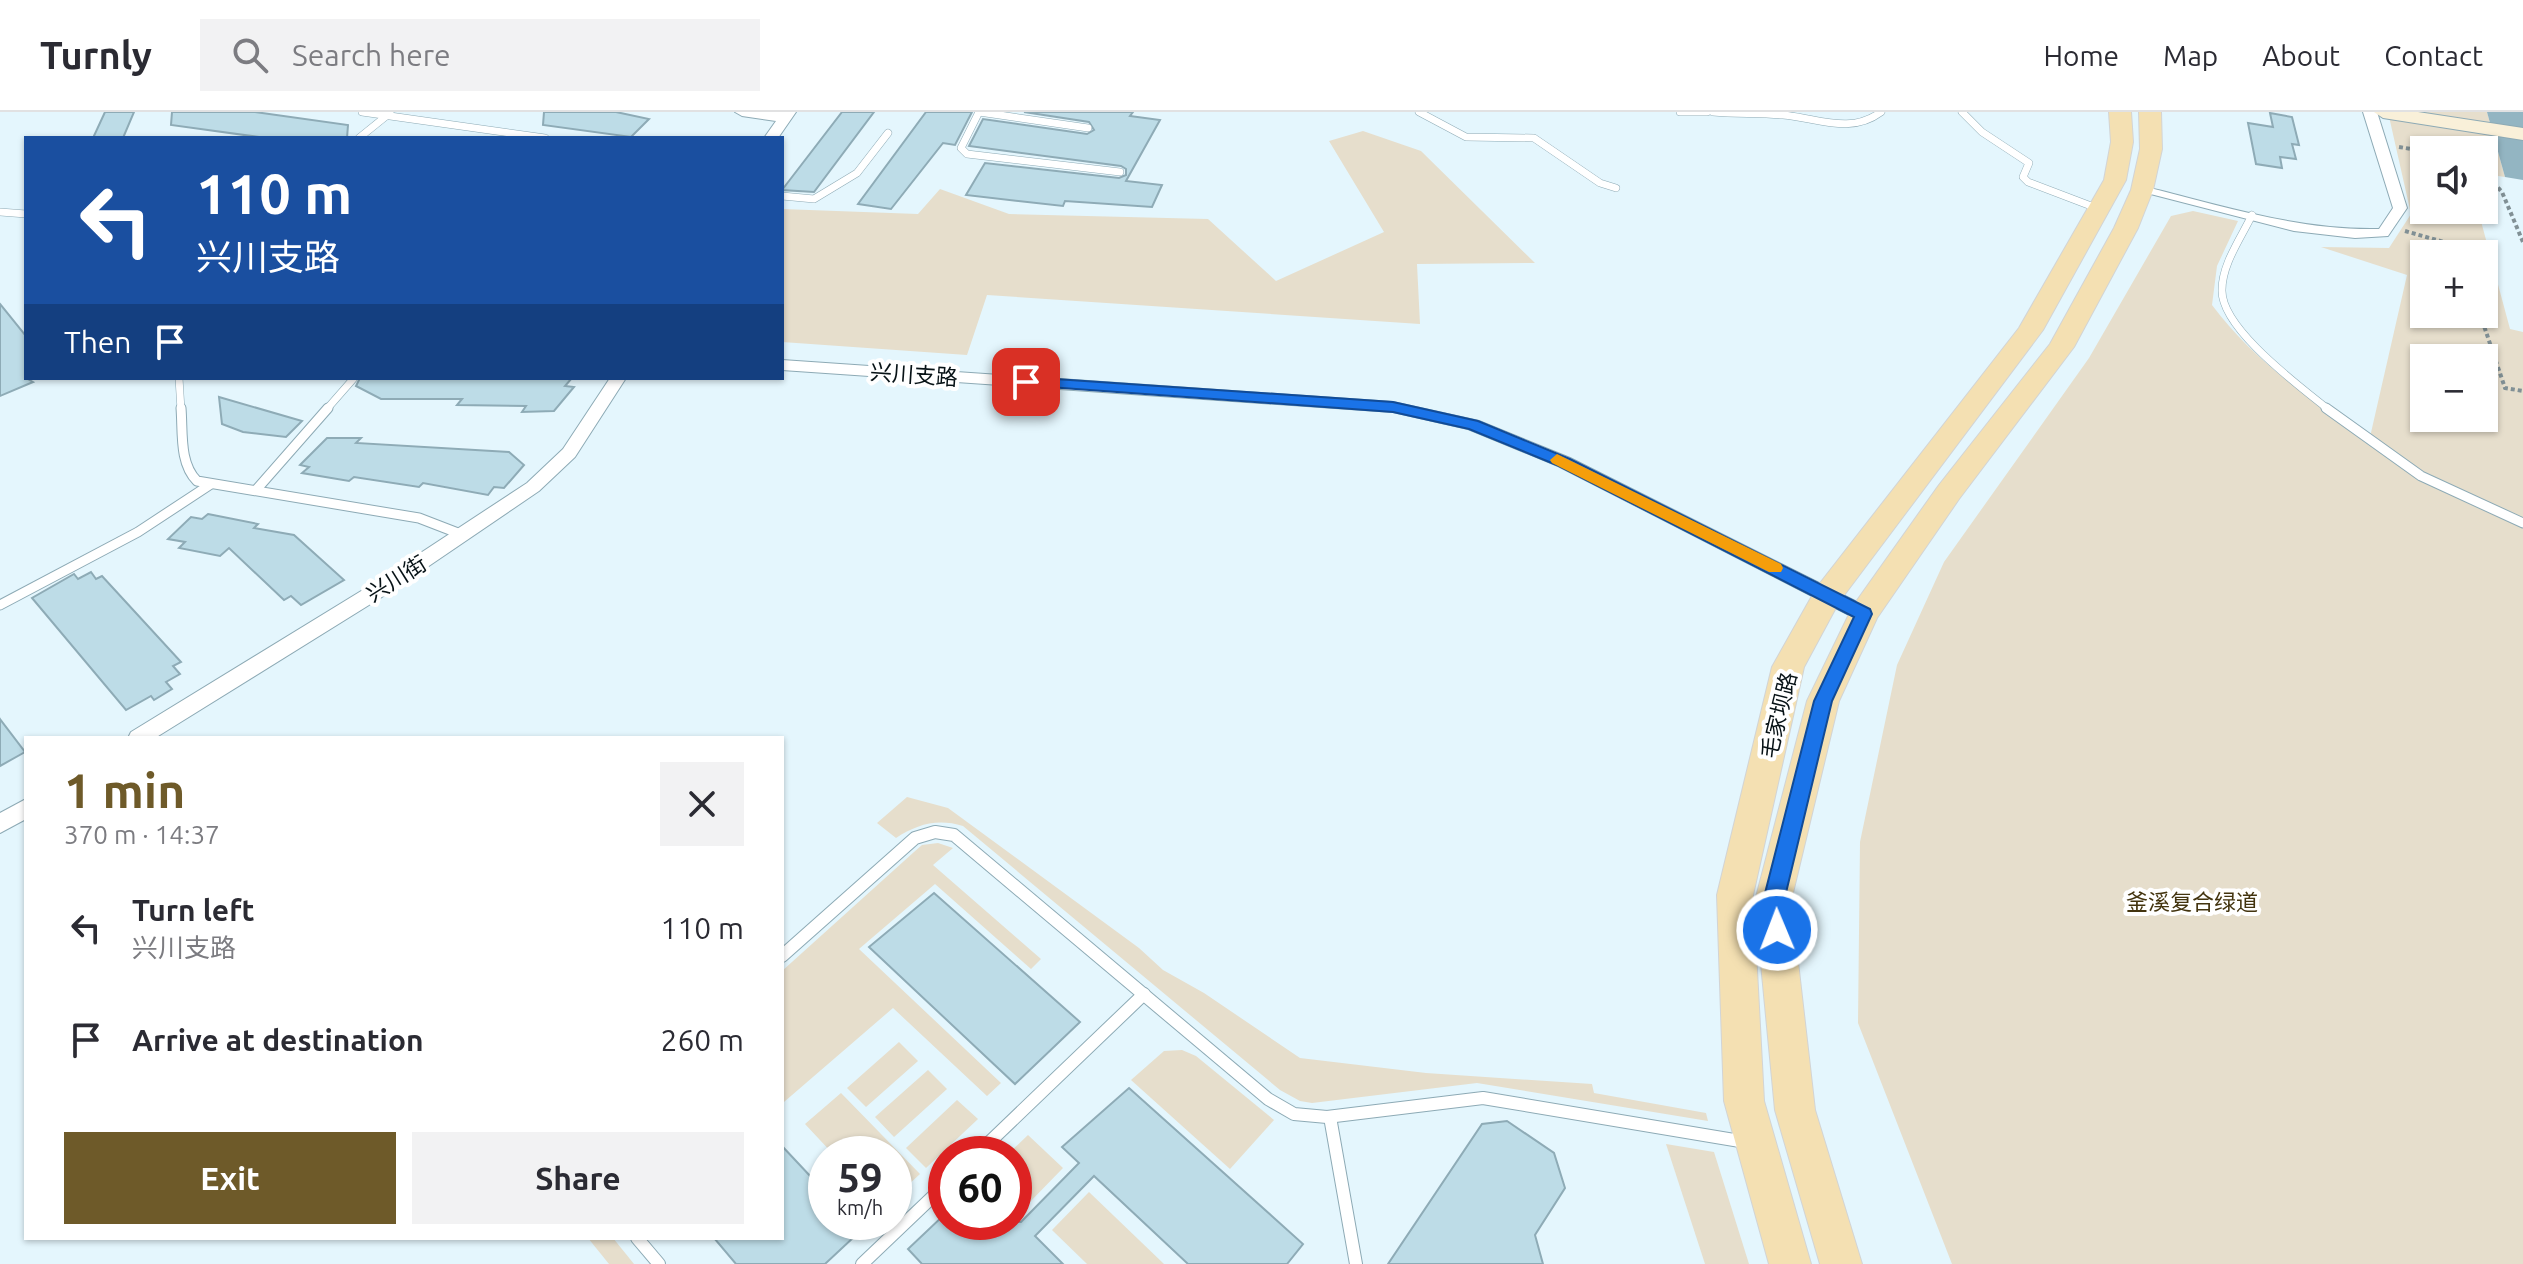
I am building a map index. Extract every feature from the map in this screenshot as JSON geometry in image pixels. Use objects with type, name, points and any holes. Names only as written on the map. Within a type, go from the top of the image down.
[{"type":"main road","name":"毛家坝路","points":[[1790,1264],[1744,1101],[1735,895],[1788,667],[1828,595],[2030,330],[2115,180],[2122,142],[2120,112]]},
{"type":"main road","name":"毛家坝路","points":[[1841,1264],[1795,1110],[1773,901],[1823,701],[1864,614],[1949,492],[2061,347],[2126,228],[2142,190],[2151,149],[2150,112]]},
{"type":"main road","points":[[2383,112],[2523,134]]},
{"type":"main road","points":[[2467,112],[2523,121]]},
{"type":"street","points":[[742,112],[787,115]]},
{"type":"street","points":[[2142,190],[2357,236],[2383,233],[2400,208],[2370,112]]},
{"type":"street","points":[[772,136],[787,115]]},
{"type":"street","name":"兴川支路","points":[[784,365],[1393,407],[1473,425],[1564,462],[1864,614]]},
{"type":"street","name":"兴川街","points":[[141,736],[463,535],[533,487],[569,453],[617,380]]},
{"type":"street","points":[[0,824],[24,809]]},
{"type":"lane","points":[[362,112],[532,136]]},
{"type":"lane","points":[[1088,128],[979,112],[961,148],[967,154],[1120,172]]},
{"type":"lane","points":[[1419,112],[1466,137],[1534,138],[1600,183],[1616,188]]},
{"type":"lane","points":[[1680,112],[1780,115],[1846,125],[1867,123],[1881,112]]},
{"type":"lane","points":[[1962,112],[1982,132],[2029,163],[2023,177],[2028,182],[2099,209]]},
{"type":"lane","points":[[362,136],[390,114]]},
{"type":"lane","points":[[784,196],[814,199],[857,173],[888,133]]},
{"type":"lane","points":[[0,212],[24,214]]},
{"type":"lane","points":[[2252,215],[2227,271],[2222,298],[2229,316],[2264,352],[2329,409],[2407,468],[2478,505],[2523,523]]},
{"type":"lane","points":[[179,380],[185,462],[188,472],[197,481],[419,518],[463,535]]},
{"type":"lane","points":[[256,490],[352,380]]},
{"type":"lane","points":[[0,605],[138,532],[211,484]]},
{"type":"lane","points":[[784,954],[906,844],[926,834],[944,833],[963,840],[1281,1108],[1310,1117],[1330,1117],[1483,1098],[1756,1143]]},
{"type":"lane","points":[[996,1136],[1144,994]]},
{"type":"lane","points":[[1330,1117],[1356,1264]]},
{"type":"lane","points":[[868,1262],[928,1202]]},
{"type":"lane","points":[[639,1240],[659,1264]]},
{"type":"path","points":[[2498,188],[2523,242]]},
{"type":"path","points":[[2389,226],[2437,240]]},
{"type":"path","points":[[2485,328],[2505,388],[2523,391]]},
{"type":"green space","name":"釜溪复合绿道","points":[[2388,112],[2487,112],[2494,136],[2410,136],[2410,210]]},
{"type":"green space","points":[[1363,131],[1421,151],[1535,263],[1417,264],[1420,324],[987,295],[967,355],[784,342],[784,209],[918,214],[940,189],[1009,214],[1208,219],[1276,281],[1384,232],[1329,141]]},
{"type":"green space","name":"釜溪复合绿道","points":[[2498,152],[2505,177],[2498,176]]},
{"type":"green space","name":"釜溪复合绿道","points":[[2193,211],[2238,221],[2217,266],[2212,305],[2265,362],[2370,437],[2407,275],[2321,247],[2389,248],[2410,216],[2410,224],[2482,224],[2486,240],[2410,240],[2410,328],[2498,328],[2498,284],[2510,329],[2523,332],[2523,1264],[1952,1264],[1858,1023],[1860,842],[1897,665],[1944,562],[2089,358],[2171,216]]},
{"type":"green space","points":[[907,797],[948,808],[1139,948],[1163,970],[1204,993],[1300,1058],[1426,1073],[1592,1084],[1594,1093],[1706,1113],[1708,1121],[1477,1083],[1312,1103],[1300,1101],[1280,1090],[963,826],[928,824],[896,838],[877,823]]},
{"type":"green space","points":[[938,843],[953,848],[933,865],[1041,959],[1031,969],[935,884],[859,949],[1001,1083],[987,1096],[893,1008],[784,1102],[784,969],[922,845]]},
{"type":"green space","points":[[899,1042],[918,1061],[866,1107],[847,1088]]},
{"type":"green space","points":[[1182,1050],[1196,1056],[1274,1120],[1230,1169],[1131,1080],[1164,1051]]},
{"type":"green space","points":[[928,1070],[947,1089],[895,1136],[875,1117]]},
{"type":"green space","points":[[841,1093],[883,1136],[816,1136],[805,1124]]},
{"type":"green space","points":[[957,1100],[978,1119],[960,1136],[928,1136],[926,1168],[912,1154],[912,1142]]},
{"type":"green space","points":[[1032,1139],[1063,1168],[1032,1200]]},
{"type":"green space","points":[[1666,1144],[1714,1152],[1749,1264],[1705,1264]]},
{"type":"green space","points":[[912,1166],[920,1174],[912,1181]]},
{"type":"green space","points":[[1089,1192],[1164,1264],[1087,1264],[1052,1230]]},
{"type":"green space","points":[[590,1240],[615,1240],[634,1264],[609,1264]]},
{"type":"water","points":[[2487,112],[2523,112],[2523,180],[2505,177],[2498,152],[2498,136],[2494,136]]},
{"type":"building","points":[[105,112],[134,112],[124,136],[94,136]]},
{"type":"building","points":[[172,112],[255,112],[348,125],[347,136],[251,136],[171,125]]},
{"type":"building","points":[[544,112],[616,112],[649,119],[632,136],[543,125]]},
{"type":"building","points":[[842,112],[874,112],[814,192],[784,190]]},
{"type":"building","points":[[926,112],[972,112],[955,145],[943,143],[891,209],[858,204]]},
{"type":"building","points":[[1024,112],[1133,112],[1130,116],[1160,120],[1126,181],[1162,185],[1152,207],[1065,201],[1063,206],[966,195],[985,163],[1119,178],[1126,175],[1126,169],[1121,166],[969,146],[983,119],[1087,134],[1094,130],[1089,122]]},
{"type":"building","points":[[2270,113],[2292,117],[2299,145],[2292,144],[2296,159],[2280,157],[2282,168],[2256,164],[2248,123],[2273,127]]},
{"type":"building","points":[[0,304],[24,334],[24,380],[33,382],[0,396]]},
{"type":"building","points":[[359,380],[570,380],[565,386],[574,387],[554,411],[522,412],[526,406],[457,405],[462,399],[381,399],[356,386]]},
{"type":"building","points":[[219,397],[302,421],[286,437],[243,432],[222,424]]},
{"type":"building","points":[[327,438],[361,438],[356,443],[509,452],[524,465],[504,488],[494,487],[488,495],[423,483],[419,487],[302,473],[309,467],[300,465]]},
{"type":"building","points":[[208,514],[258,524],[254,528],[294,535],[344,580],[301,605],[291,596],[284,600],[229,548],[220,556],[179,548],[185,542],[168,539],[191,517],[202,519]]},
{"type":"building","points":[[91,572],[96,579],[102,576],[181,662],[173,666],[180,674],[166,682],[172,689],[154,700],[151,696],[126,710],[32,598],[74,574],[78,579]]},
{"type":"building","points":[[0,719],[24,753],[0,766]]},
{"type":"building","points":[[934,893],[1080,1022],[1015,1084],[869,947]]},
{"type":"building","points":[[1129,1088],[1303,1244],[1287,1264],[1188,1264],[1094,1176],[1035,1236],[1063,1264],[922,1264],[908,1249],[928,1230],[928,1240],[1032,1240],[1032,1211],[1079,1163],[1062,1147]]},
{"type":"building","points":[[1507,1121],[1554,1153],[1565,1188],[1535,1235],[1543,1264],[1388,1264],[1482,1124]]},
{"type":"building","points":[[784,1148],[808,1174],[808,1240],[851,1240],[825,1264],[736,1264],[716,1240],[784,1240]]},
{"type":"slow traffic","points":[[1557,460],[1775,568]]},
{"type":"route","points":[[1026,382],[1393,407],[1473,425],[1564,462],[1864,614],[1823,701],[1773,901],[1777,930]]}]
